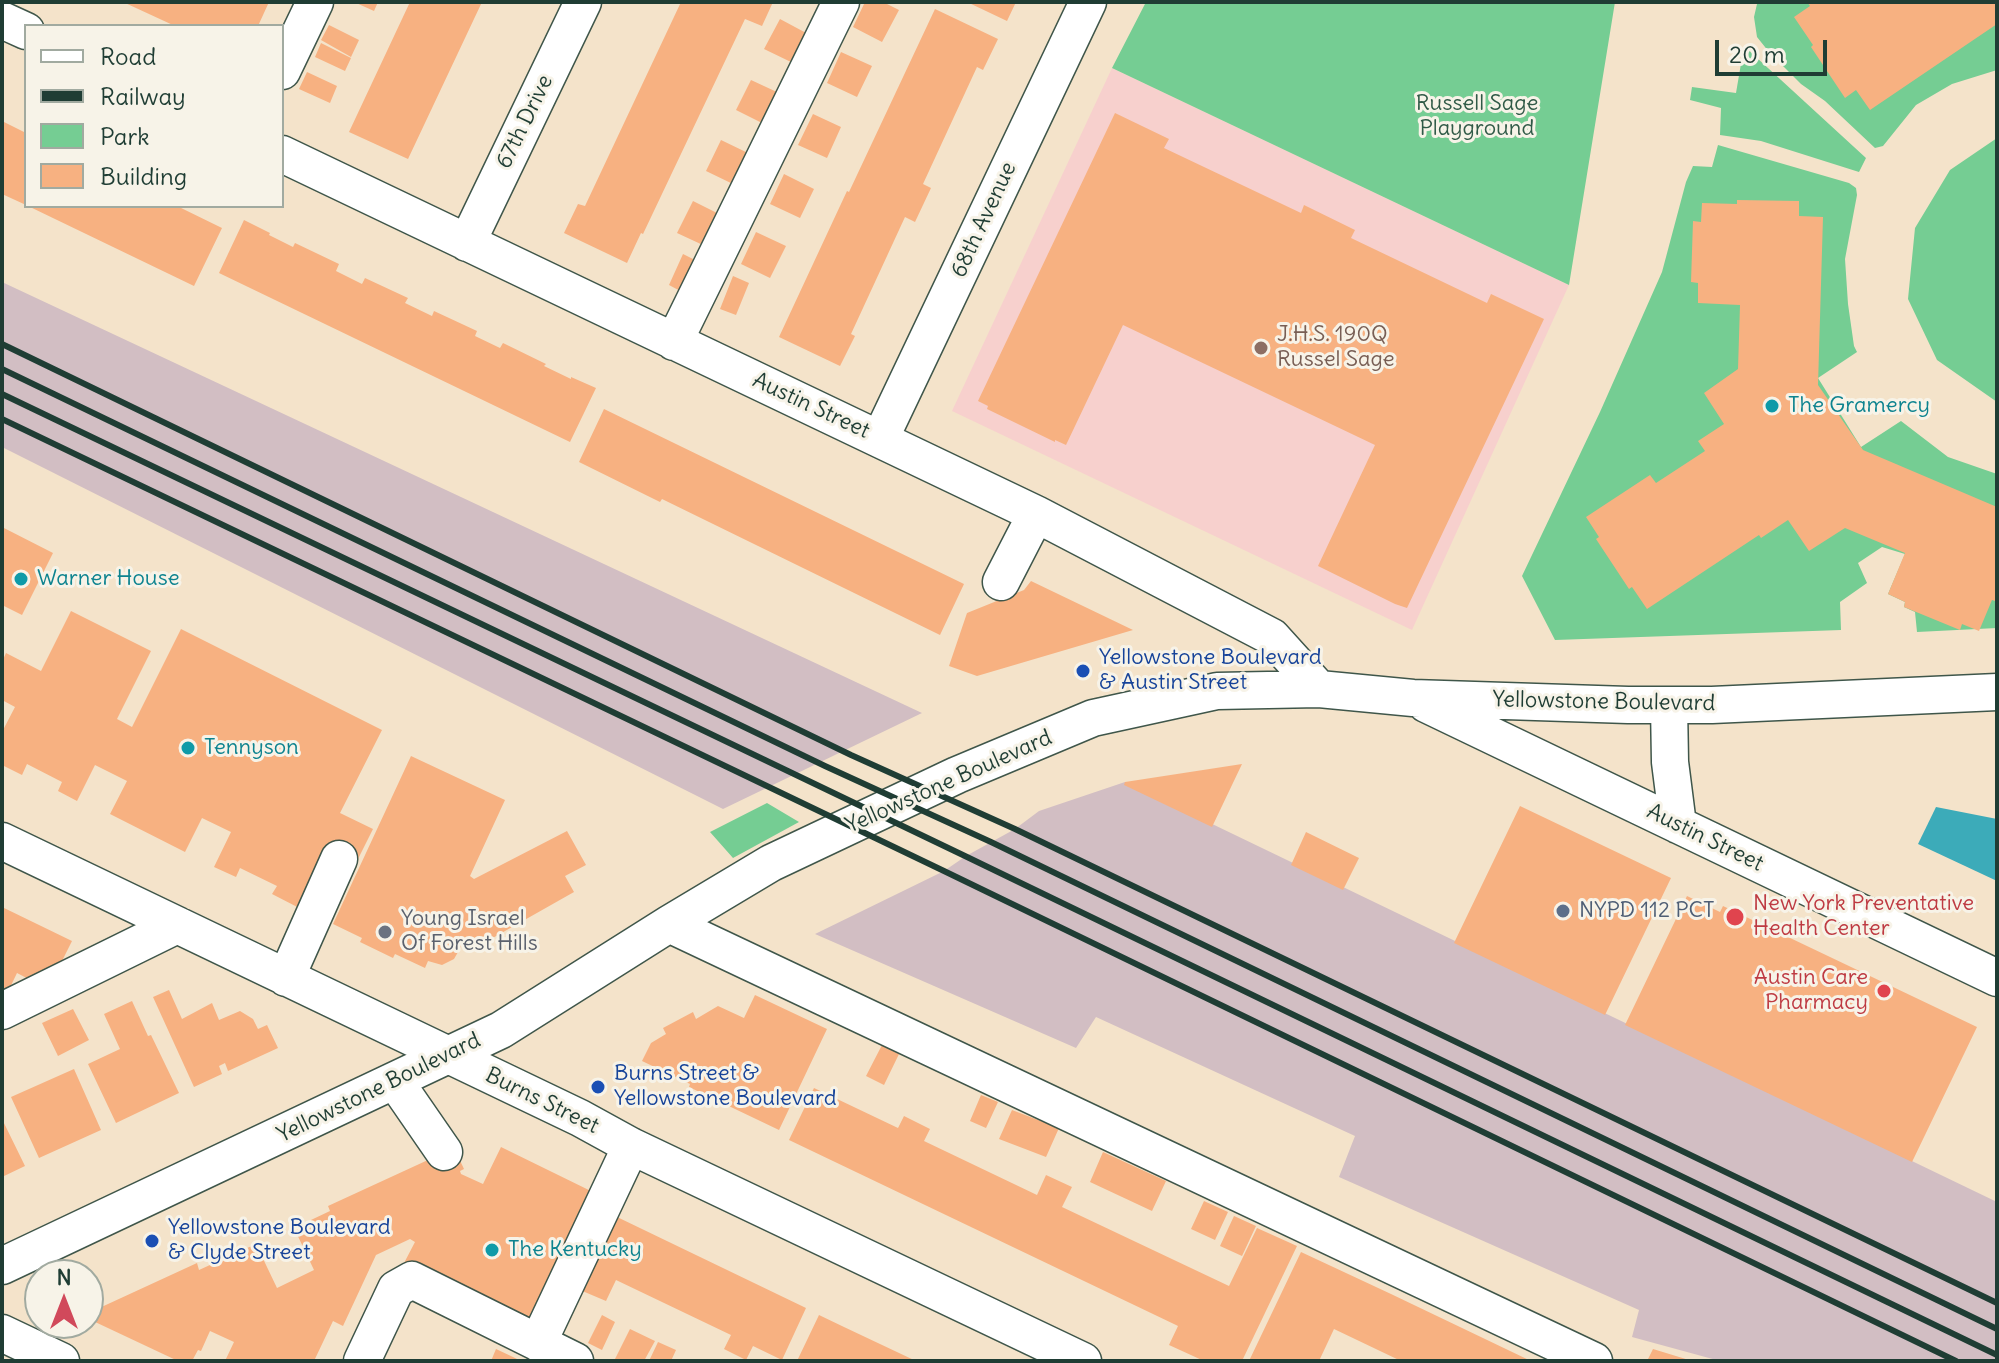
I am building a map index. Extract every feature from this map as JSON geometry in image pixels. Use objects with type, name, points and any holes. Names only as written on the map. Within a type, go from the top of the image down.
[{"type":"street","points":[[284,67],[315,2]]},
{"type":"street","name":"67th Drive","points":[[467,243],[583,2]]},
{"type":"street","points":[[674,342],[841,2]]},
{"type":"street","name":"68th Avenue","points":[[880,439],[1088,2]]},
{"type":"street","points":[[2,20],[24,30]]},
{"type":"street","name":"Austin Street","points":[[284,155],[1036,514],[1272,637],[1319,689]]},
{"type":"street","points":[[1001,582],[1036,514]]},
{"type":"street","name":"Yellowstone Boulevard","points":[[2,1266],[501,1030],[771,863],[957,775],[1093,718],[1217,691],[1319,689],[1413,698],[1669,705],[1997,692]]},
{"type":"street","name":"Austin Street","points":[[1413,698],[1997,978]]},
{"type":"street","points":[[1669,705],[1670,762],[1678,825]]},
{"type":"street","name":"Burns Street","points":[[2,841],[1083,1361]]},
{"type":"street","points":[[286,978],[339,859]]},
{"type":"street","points":[[669,924],[1594,1361]]},
{"type":"street","points":[[2,1011],[177,925]]},
{"type":"street","points":[[395,1081],[444,1152]]},
{"type":"street","points":[[538,1343],[631,1146]]},
{"type":"street","points":[[362,1361],[396,1289],[412,1280],[575,1361]]},
{"type":"street","points":[[2,1333],[61,1361]]},
{"type":"shaded area","name":"J.H.S. 190Q Russel Sage","points":[[1112,68],[1569,285],[1412,630],[952,411]]},
{"type":"shaded area","points":[[2,282],[922,713],[723,809],[2,447]]},
{"type":"shaded area","points":[[1125,782],[1997,1202],[1997,1361],[1720,1361],[1632,1337],[1639,1310],[1339,1177],[1355,1136],[1096,1017],[1076,1048],[815,934],[944,871],[1015,829],[1039,811]]},
{"type":"green space","name":"Russell Sage Playground","points":[[1146,2],[1615,2],[1569,285],[1112,68]]},
{"type":"green space","points":[[1760,2],[1997,2],[1997,70],[1952,84],[1916,105],[1883,146],[1875,148],[1825,101],[1801,84],[1757,37],[1754,17]]},
{"type":"green space","points":[[1744,46],[1866,158],[1859,172],[1761,141],[1720,135],[1721,108],[1690,100],[1692,87],[1736,93]]},
{"type":"green space","points":[[1997,138],[1997,402],[1937,360],[1908,299],[1915,228],[1950,170]]},
{"type":"green space","points":[[1718,145],[1849,183],[1856,188],[1845,259],[1848,304],[1857,352],[1818,378],[1861,447],[1901,421],[1948,457],[1997,474],[1997,628],[1917,632],[1915,612],[1904,607],[1905,602],[1888,594],[1905,554],[1882,547],[1858,563],[1867,583],[1840,602],[1841,630],[1555,640],[1522,576],[1662,272],[1693,166],[1712,167]]},
{"type":"green space","points":[[767,803],[799,822],[733,858],[710,832]]},
{"type":"water","points":[[1936,807],[1997,819],[1997,881],[1918,844]]},
{"type":"building","points":[[123,2],[269,2],[259,24],[171,24]]},
{"type":"building","points":[[354,2],[378,2],[374,11]]},
{"type":"building","points":[[410,2],[482,2],[408,159],[349,132]]},
{"type":"building","points":[[681,2],[773,2],[762,26],[745,19],[627,263],[564,233],[578,204],[585,206]]},
{"type":"building","points":[[865,2],[883,2],[899,10],[882,42],[853,27]]},
{"type":"building","points":[[967,2],[1016,2],[1007,21]]},
{"type":"building","points":[[1807,2],[1997,2],[1997,24],[1870,110],[1856,90],[1845,98],[1811,47],[1813,45],[1794,17],[1810,6]]},
{"type":"building","points":[[935,9],[998,39],[983,70],[977,67],[923,184],[931,188],[915,222],[905,217],[851,334],[855,336],[840,366],[779,337]]},
{"type":"building","points":[[780,19],[808,34],[793,63],[764,49]]},
{"type":"building","points":[[329,25],[359,40],[351,57],[321,40]]},
{"type":"building","points":[[321,43],[351,58],[345,71],[315,57]]},
{"type":"building","points":[[841,52],[872,66],[857,97],[827,83]]},
{"type":"building","points":[[307,72],[337,86],[330,103],[299,89]]},
{"type":"building","points":[[751,80],[779,93],[764,124],[736,110]]},
{"type":"building","points":[[1115,113],[1169,139],[1164,148],[1301,213],[1304,205],[1355,230],[1351,238],[1487,303],[1491,294],[1544,319],[1407,608],[1318,566],[1375,445],[1123,325],[1066,445],[987,409],[988,406],[978,401]]},
{"type":"building","points":[[813,114],[841,127],[827,158],[798,145]]},
{"type":"building","points":[[2,121],[24,132],[24,204],[2,194]]},
{"type":"building","points":[[721,140],[750,154],[735,185],[706,171]]},
{"type":"building","points":[[784,174],[814,189],[800,218],[770,204]]},
{"type":"building","name":"The Gramercy","points":[[1737,200],[1799,201],[1799,216],[1823,217],[1818,385],[1863,450],[1997,507],[1997,597],[1995,601],[1992,600],[1979,631],[1962,624],[1960,630],[1904,607],[1905,602],[1888,594],[1905,553],[1845,528],[1809,551],[1788,520],[1761,538],[1759,535],[1647,609],[1632,587],[1629,589],[1596,539],[1599,537],[1586,517],[1650,475],[1656,483],[1705,451],[1698,441],[1724,424],[1704,393],[1738,369],[1740,305],[1698,303],[1698,283],[1691,282],[1693,221],[1701,222],[1702,203],[1737,204]]},
{"type":"building","points":[[693,201],[721,215],[705,246],[677,233]]},
{"type":"building","points":[[32,208],[181,208],[222,228],[194,286]]},
{"type":"building","points":[[244,220],[293,247],[295,243],[339,264],[336,271],[362,284],[365,278],[408,298],[405,303],[432,316],[434,311],[477,331],[475,336],[500,348],[503,343],[546,364],[544,366],[596,388],[570,442],[219,273]]},
{"type":"building","points":[[756,232],[786,246],[770,278],[741,264]]},
{"type":"building","points":[[683,254],[699,262],[684,293],[669,285]]},
{"type":"building","points":[[733,276],[749,283],[736,315],[720,309]]},
{"type":"building","points":[[604,409],[964,584],[940,635],[662,499],[660,502],[579,462]]},
{"type":"building","name":"Warner House","points":[[2,527],[53,553],[22,615],[2,605]]},
{"type":"building","points":[[1031,581],[1133,630],[977,676],[949,666],[967,613],[1024,590]]},
{"type":"building","name":"Tennyson","points":[[71,611],[151,651],[117,719],[132,727],[181,629],[382,730],[340,813],[373,829],[354,867],[305,911],[272,894],[277,886],[240,868],[236,877],[214,867],[231,832],[202,818],[185,852],[110,814],[127,781],[95,765],[77,801],[58,791],[62,782],[27,764],[22,775],[2,765],[2,732],[15,707],[2,700],[2,662],[6,653],[41,671]]},
{"type":"building","points":[[411,756],[505,800],[470,876],[474,879],[567,831],[586,865],[565,876],[574,892],[475,948],[462,945],[454,959],[442,965],[428,961],[425,968],[395,954],[393,958],[333,924]]},
{"type":"building","points":[[1242,764],[1212,827],[1124,785],[1125,782]]},
{"type":"building","name":"NYPD 112 PCT","points":[[1520,806],[1671,878],[1605,1015],[1454,943]]},
{"type":"building","points":[[1306,832],[1359,858],[1343,890],[1291,865]]},
{"type":"building","points":[[1687,896],[1720,912],[1723,906],[1977,1027],[1912,1162],[1625,1025]]},
{"type":"building","points":[[2,907],[72,941],[53,979],[42,986],[17,973],[2,1004]]},
{"type":"building","points":[[169,990],[182,1019],[212,1003],[219,1020],[240,1011],[253,1019],[258,1029],[267,1025],[278,1048],[228,1071],[225,1063],[219,1066],[222,1074],[194,1087],[153,997]]},
{"type":"building","points":[[755,995],[827,1029],[779,1130],[642,1061],[651,1043],[666,1034],[663,1028],[693,1012],[696,1019],[718,1006],[744,1018]]},
{"type":"building","points":[[132,1001],[179,1093],[116,1123],[88,1064],[120,1049],[104,1014]]},
{"type":"building","points":[[73,1009],[89,1040],[58,1056],[42,1023]]},
{"type":"building","points":[[882,1045],[899,1054],[884,1085],[866,1076]]},
{"type":"building","points":[[74,1069],[101,1130],[39,1158],[11,1097]]},
{"type":"building","points":[[814,1088],[898,1128],[904,1116],[930,1129],[924,1141],[1037,1195],[1046,1175],[1072,1187],[1062,1207],[1229,1286],[1257,1228],[1297,1246],[1242,1361],[1204,1361],[1169,1345],[1178,1326],[789,1140]]},
{"type":"building","points":[[981,1095],[998,1102],[986,1128],[970,1121]]},
{"type":"building","points":[[1012,1110],[1059,1128],[1046,1157],[999,1139]]},
{"type":"building","points":[[2,1119],[25,1166],[2,1177]]},
{"type":"building","name":"The Kentucky","points":[[501,1147],[599,1195],[542,1314],[527,1321],[403,1265],[415,1242],[410,1239],[376,1255],[343,1326],[333,1321],[314,1361],[225,1361],[234,1342],[210,1331],[201,1351],[198,1350],[192,1361],[178,1361],[104,1326],[104,1306],[197,1263],[199,1270],[256,1244],[277,1288],[314,1270],[294,1228],[330,1211],[328,1206],[454,1148],[464,1169],[460,1171],[461,1174],[483,1184]]},
{"type":"building","points":[[1103,1152],[1166,1181],[1152,1211],[1090,1182]]},
{"type":"building","points":[[1204,1201],[1228,1212],[1215,1240],[1191,1229]]},
{"type":"building","points":[[615,1216],[806,1308],[782,1360],[753,1346],[746,1360],[724,1349],[731,1335],[616,1280],[606,1301],[580,1290]]},
{"type":"building","points":[[1234,1216],[1256,1226],[1242,1256],[1220,1246]]},
{"type":"building","points":[[1301,1252],[1531,1361],[1401,1361],[1334,1329],[1319,1361],[1249,1361]]},
{"type":"building","points":[[602,1315],[615,1322],[602,1350],[588,1343]]},
{"type":"building","points":[[819,1315],[844,1327],[916,1361],[797,1361]]},
{"type":"building","points":[[630,1329],[655,1341],[644,1361],[615,1359]]},
{"type":"building","points":[[658,1342],[676,1350],[671,1361],[649,1361]]},
{"type":"building","points":[[496,1349],[513,1357],[521,1361],[491,1361]]},
{"type":"building","points":[[1653,1349],[1689,1360],[1689,1361],[1647,1361]]},
{"type":"railway","points":[[2,344],[851,755],[1015,829],[1997,1303]]},
{"type":"railway","points":[[2,369],[825,766],[991,842],[1997,1329]]},
{"type":"railway","points":[[2,394],[1997,1355]]},
{"type":"railway","points":[[2,419],[1956,1361]]},
{"type":"place","name":"J.H.S. 190Q Russel Sage","points":[[1261,348]]},
{"type":"place","name":"The Gramercy","points":[[1772,406]]},
{"type":"place","name":"Warner House","points":[[21,579]]},
{"type":"place","name":"Yellowstone Boulevard & Austin Street","points":[[1083,671]]},
{"type":"place","name":"Tennyson","points":[[188,748]]},
{"type":"place","name":"NYPD 112 PCT","points":[[1563,911]]},
{"type":"place","name":"New York Preventative Health Center","points":[[1735,917]]},
{"type":"place","name":"Young Israel Of Forest Hills","points":[[385,932]]},
{"type":"place","name":"Austin Care Pharmacy","points":[[1884,991]]},
{"type":"place","name":"Burns Street & Yellowstone Boulevard","points":[[598,1087]]},
{"type":"place","name":"Yellowstone Boulevard & Clyde Street","points":[[152,1241]]},
{"type":"place","name":"The Kentucky","points":[[492,1250]]}]
